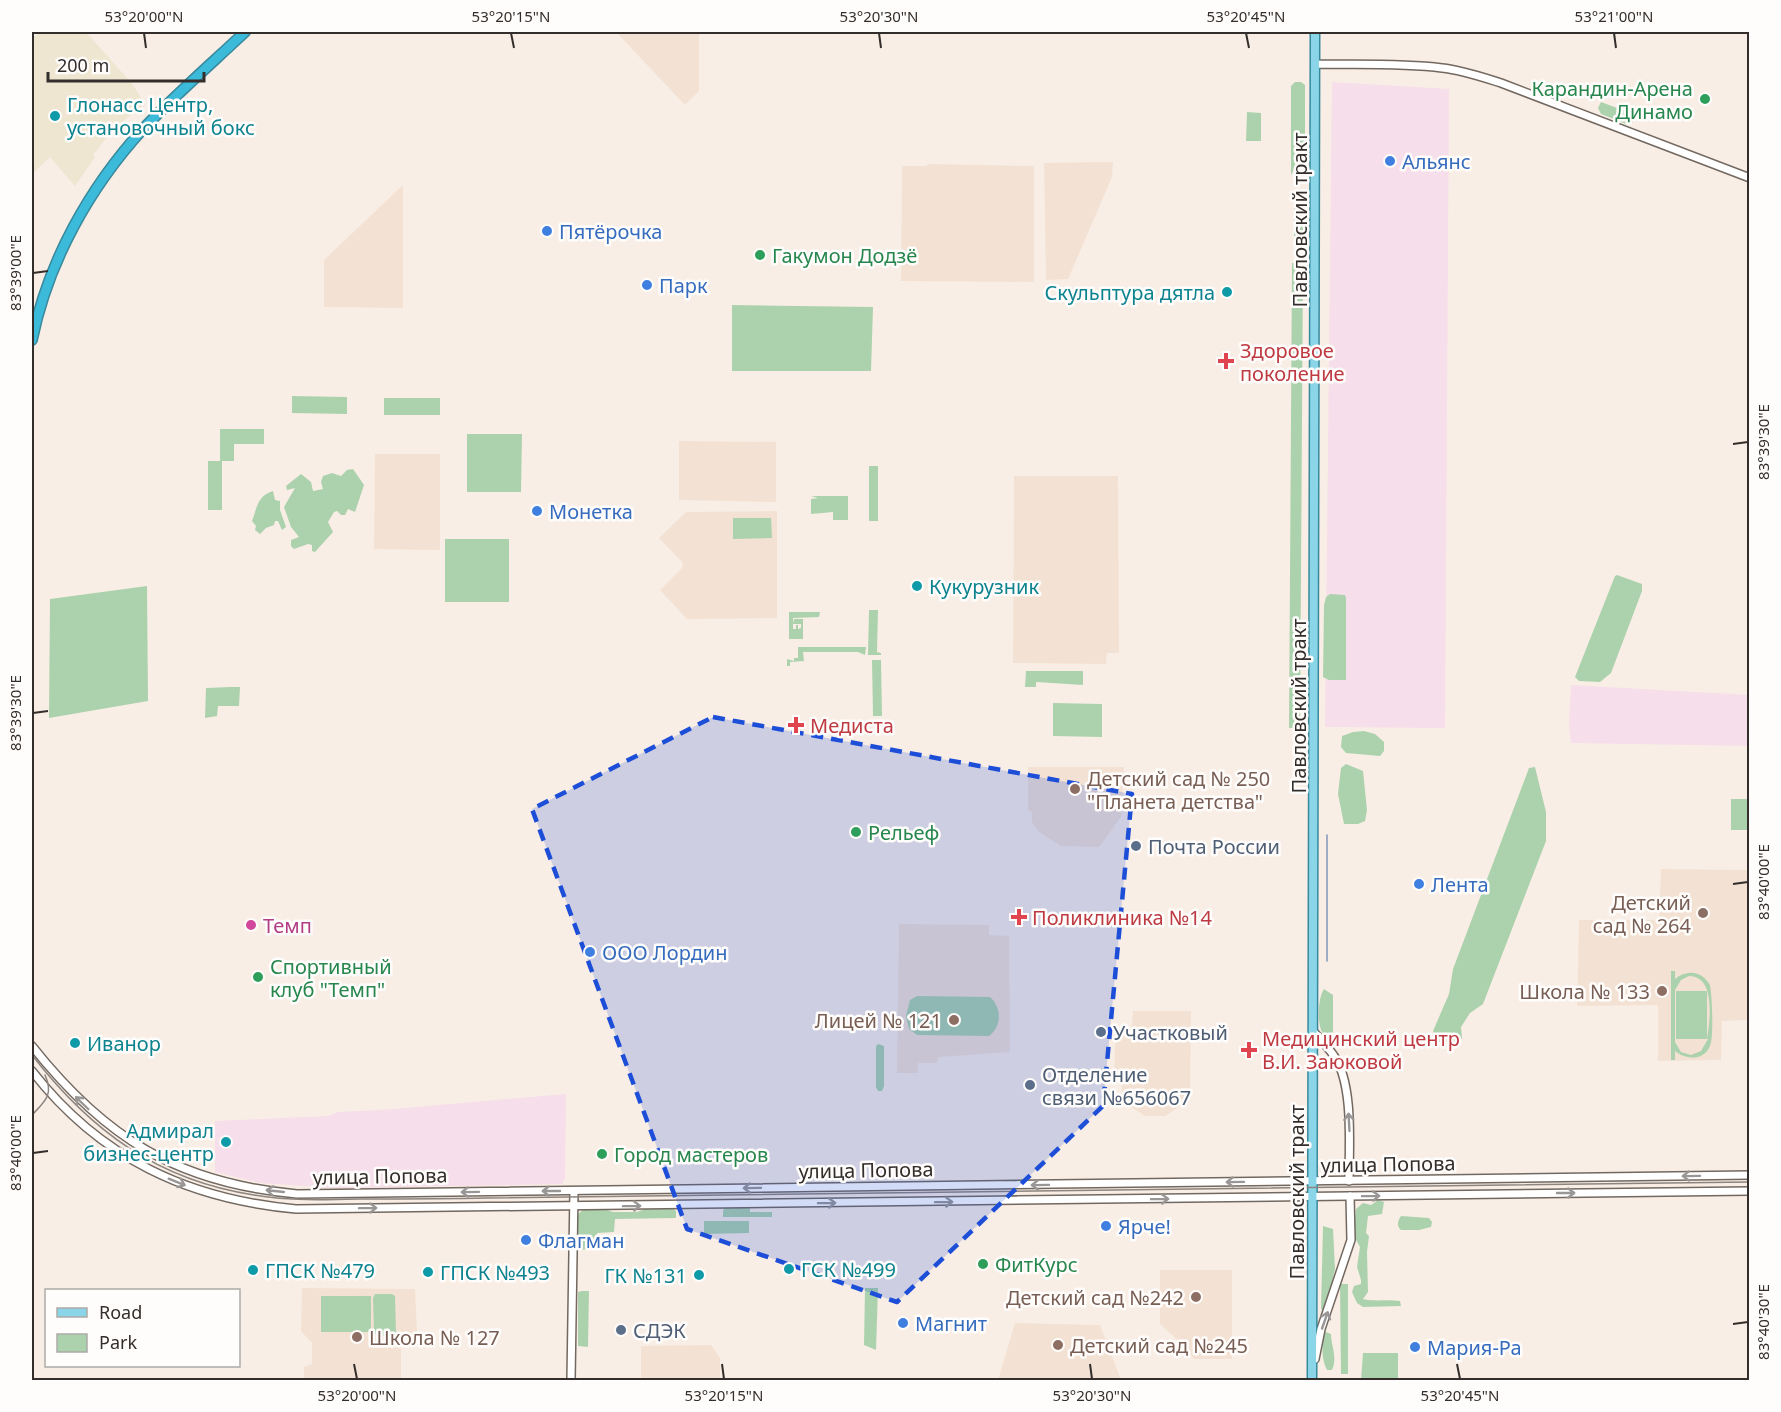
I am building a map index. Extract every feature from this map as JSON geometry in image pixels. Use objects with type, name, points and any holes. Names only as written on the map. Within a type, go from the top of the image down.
[{"type":"highway","points":[[32,340],[38,315],[60,255],[100,183],[143,129],[245,32]]},
{"type":"main road","name":"Павловский тракт","points":[[1312,1379],[1315,32]]},
{"type":"main road","points":[[1315,64],[1443,68],[1470,73],[1749,178]]},
{"type":"main road","points":[[1313,1031],[1335,1056],[1341,1069],[1349,1120],[1349,1181]]},
{"type":"main road","name":"улица Попова","points":[[32,1046],[72,1093],[115,1130],[159,1158],[213,1179],[255,1189],[297,1194],[1749,1175]]},
{"type":"main road","name":"улица Попова","points":[[32,1071],[39,1085],[91,1132],[138,1163],[203,1192],[227,1199],[296,1209],[1749,1191]]},
{"type":"main road","points":[[1480,1179],[1480,1194]]},
{"type":"main road","points":[[1132,1184],[1132,1199]]},
{"type":"main road","points":[[528,1191],[529,1207]]},
{"type":"main road","points":[[571,1380],[574,1191]]},
{"type":"main road","points":[[1312,1379],[1322,1329],[1351,1240],[1350,1196]]},
{"type":"highlighted area","points":[[713,717],[1132,794],[1103,1106],[897,1302],[687,1229],[532,809]]},
{"type":"shaded area","points":[[41,32],[86,32],[133,85],[145,104],[114,128],[93,155],[95,157],[75,186],[50,157],[32,174],[32,38]]},
{"type":"shaded area","points":[[616,32],[699,32],[699,91],[685,105]]},
{"type":"shaded area","points":[[1332,82],[1449,89],[1445,728],[1325,727]]},
{"type":"shaded area","points":[[1113,162],[1112,177],[1068,279],[1046,280],[1044,163]]},
{"type":"shaded area","points":[[930,164],[1034,166],[1034,282],[901,281],[902,166]]},
{"type":"shaded area","points":[[403,185],[403,308],[324,307],[324,260]]},
{"type":"shaded area","points":[[679,441],[776,442],[776,502],[679,500]]},
{"type":"shaded area","points":[[375,454],[440,454],[440,550],[374,549]]},
{"type":"shaded area","points":[[1014,476],[1118,476],[1119,653],[1107,653],[1106,664],[1013,663]]},
{"type":"shaded area","points":[[777,511],[777,618],[687,619],[660,590],[682,568],[683,563],[659,538],[686,512]]},
{"type":"shaded area","points":[[1571,685],[1749,695],[1749,746],[1571,743],[1569,725]]},
{"type":"shaded area","name":"Детский сад № 250 \"Планета детства\"","points":[[1028,767],[1124,767],[1121,817],[1099,847],[1061,846],[1039,832],[1032,822],[1032,812],[1028,810]]},
{"type":"shaded area","name":"Школа № 133","points":[[1661,869],[1747,870],[1748,1020],[1722,1021],[1721,1060],[1658,1061],[1658,1005],[1577,1006],[1579,920],[1659,920]]},
{"type":"shaded area","name":"Лицей № 121","points":[[899,924],[989,925],[989,935],[1009,936],[1010,1052],[939,1057],[936,1063],[918,1063],[918,1073],[897,1073]]},
{"type":"shaded area","points":[[1133,1011],[1191,1011],[1190,1100],[1165,1116],[1145,1116],[1122,1101],[1122,1085],[1114,1083],[1115,1043],[1128,1032],[1132,1024]]},
{"type":"shaded area","points":[[566,1094],[565,1178],[562,1184],[335,1188],[260,1183],[215,1172],[215,1121],[328,1116],[338,1112]]},
{"type":"shaded area","name":"Детский сад №242","points":[[1160,1270],[1232,1270],[1232,1359],[1194,1359],[1182,1344],[1160,1324]]},
{"type":"shaded area","name":"Школа № 127","points":[[302,1288],[415,1289],[417,1332],[401,1341],[401,1380],[304,1380],[304,1367],[312,1364],[312,1343],[301,1331]]},
{"type":"shaded area","name":"Детский сад №245","points":[[1015,1323],[1100,1325],[1121,1380],[998,1380]]},
{"type":"shaded area","points":[[711,1345],[720,1358],[720,1380],[641,1380],[641,1346]]},
{"type":"green space","points":[[1295,82],[1305,85],[1305,148],[1291,175],[1291,86]]},
{"type":"green space","points":[[1601,102],[1636,115],[1633,122],[1626,124],[1601,114],[1598,108]]},
{"type":"green space","points":[[1247,112],[1261,113],[1261,141],[1246,141]]},
{"type":"green space","points":[[1304,198],[1304,236],[1294,236],[1294,203]]},
{"type":"green space","points":[[1292,263],[1303,263],[1300,728],[1289,728]]},
{"type":"green space","points":[[732,305],[873,307],[871,371],[732,371]]},
{"type":"green space","points":[[292,396],[347,397],[347,414],[292,413]]},
{"type":"green space","points":[[384,398],[440,398],[440,415],[384,415]]},
{"type":"green space","points":[[220,429],[264,429],[264,444],[234,444],[234,461],[222,461],[222,510],[208,510],[208,461],[220,461]]},
{"type":"green space","points":[[467,434],[522,434],[521,492],[467,492]]},
{"type":"green space","points":[[869,466],[878,466],[878,521],[869,521]]},
{"type":"green space","points":[[353,469],[364,485],[355,512],[348,509],[345,515],[341,515],[337,511],[334,512],[328,522],[333,532],[315,552],[312,551],[312,545],[308,544],[294,549],[291,546],[291,540],[299,537],[291,527],[284,507],[295,488],[287,490],[286,486],[301,474],[311,482],[313,491],[323,489],[321,482],[323,476],[332,473],[341,476],[347,470]]},
{"type":"green space","points":[[273,491],[275,500],[280,501],[280,510],[286,527],[282,530],[278,521],[275,521],[274,525],[266,528],[260,534],[255,530],[256,526],[252,521],[261,499]]},
{"type":"green space","points":[[811,496],[848,496],[848,520],[833,520],[833,512],[811,514],[811,499],[818,498]]},
{"type":"green space","points":[[733,518],[771,518],[772,538],[733,539]]},
{"type":"green space","points":[[445,539],[509,539],[509,602],[445,602]]},
{"type":"green space","points":[[1617,575],[1642,584],[1642,591],[1611,673],[1600,682],[1579,681],[1575,677]]},
{"type":"green space","points":[[147,586],[148,701],[49,718],[50,599]]},
{"type":"green space","points":[[1330,594],[1345,595],[1346,598],[1346,680],[1329,680],[1323,677],[1324,605],[1326,597]]},
{"type":"green space","points":[[869,610],[878,610],[877,652],[881,655],[868,655]]},
{"type":"green space","points":[[789,612],[820,612],[819,617],[793,618],[793,624],[794,619],[803,619],[803,639],[789,639]],"holes":[[[793,624],[801,624],[801,628],[798,629],[796,625],[796,629],[793,629]]]},
{"type":"green space","points":[[798,647],[866,647],[865,655],[858,652],[803,652],[804,661],[790,662],[790,666],[787,666],[787,659],[794,661],[794,658],[798,658]]},
{"type":"green space","points":[[872,660],[881,660],[882,716],[873,716]]},
{"type":"green space","points":[[1026,671],[1083,671],[1083,685],[1036,682],[1036,687],[1025,687]]},
{"type":"green space","points":[[240,687],[239,706],[218,706],[217,716],[205,718],[206,688]]},
{"type":"green space","points":[[1053,703],[1102,704],[1102,737],[1053,736]]},
{"type":"green space","points":[[1364,731],[1375,734],[1384,742],[1384,751],[1380,756],[1346,753],[1341,747],[1342,736]]},
{"type":"green space","points":[[1346,764],[1363,771],[1367,810],[1365,821],[1358,824],[1344,824],[1338,794],[1341,768]]},
{"type":"green space","points":[[1535,767],[1546,812],[1546,841],[1483,1004],[1470,1013],[1461,1027],[1462,1038],[1459,1042],[1438,1042],[1433,1031],[1449,994],[1453,969],[1529,768]]},
{"type":"green space","points":[[1731,799],[1749,799],[1749,830],[1731,830]]},
{"type":"green space","points":[[1671,971],[1675,971],[1675,979],[1684,974],[1699,974],[1710,985],[1712,1025],[1710,1046],[1704,1054],[1694,1058],[1675,1051],[1675,1060],[1671,1060]],"holes":[[[1689,976],[1698,978],[1704,983],[1707,991],[1710,1011],[1708,1039],[1701,1051],[1691,1055],[1681,1052],[1675,1042],[1675,990],[1681,980]]]},
{"type":"green space","points":[[1324,989],[1333,995],[1333,1031],[1329,1040],[1322,1032],[1319,1023],[1319,1004]]},
{"type":"green space","points":[[1676,991],[1707,991],[1707,1039],[1676,1039]]},
{"type":"green space","points":[[917,996],[990,997],[997,1006],[998,1022],[989,1036],[917,1035],[909,1029],[906,1016],[910,1000]]},
{"type":"green space","points":[[878,1044],[884,1046],[882,1091],[878,1091],[876,1087],[876,1046]]},
{"type":"green space","points":[[1378,1200],[1384,1202],[1382,1214],[1368,1216],[1366,1233],[1369,1236],[1368,1292],[1363,1299],[1400,1301],[1401,1306],[1363,1307],[1357,1303],[1352,1292],[1354,1286],[1361,1284],[1357,1267],[1360,1247],[1354,1236],[1356,1209],[1363,1203],[1371,1205]]},
{"type":"green space","points":[[672,1207],[676,1211],[676,1218],[615,1219],[614,1232],[597,1233],[597,1249],[578,1250],[578,1214],[584,1209],[602,1208],[613,1212],[637,1212],[648,1208]]},
{"type":"green space","points":[[725,1207],[750,1207],[750,1212],[772,1212],[772,1217],[723,1217]]},
{"type":"green space","points":[[1401,1216],[1429,1218],[1432,1222],[1431,1227],[1401,1230],[1398,1223]]},
{"type":"green space","points":[[704,1221],[749,1221],[749,1233],[704,1234]]},
{"type":"green space","points":[[1323,1226],[1333,1229],[1335,1269],[1325,1311],[1321,1309]]},
{"type":"green space","points":[[1340,1284],[1348,1284],[1348,1374],[1341,1374]]},
{"type":"green space","points":[[865,1288],[878,1288],[876,1350],[864,1345]]},
{"type":"green space","points":[[589,1291],[588,1347],[578,1346],[578,1292]]},
{"type":"green space","points":[[375,1294],[395,1296],[396,1333],[393,1336],[378,1336],[374,1333],[373,1298]]},
{"type":"green space","points":[[321,1296],[371,1296],[371,1332],[321,1332]]},
{"type":"green space","points":[[1326,1332],[1331,1334],[1334,1356],[1332,1370],[1327,1370],[1323,1356],[1323,1338]]},
{"type":"green space","points":[[1363,1353],[1398,1353],[1398,1379],[1361,1380]]},
{"type":"waterway","points":[[1327,835],[1327,961]]},
{"type":"tram line","points":[[32,1055],[78,1107],[129,1148],[157,1164],[219,1188],[280,1198],[439,1199],[1750,1182]]},
{"type":"tram line","points":[[32,1115],[47,1097],[49,1088],[45,1075]]},
{"type":"place","name":"Карандин-Арена Динамо","points":[[1705,99]]},
{"type":"place","name":"Глонасс Центр, установочный бокс","points":[[55,116]]},
{"type":"place","name":"Альянс","points":[[1390,161]]},
{"type":"place","name":"Пятёрочка","points":[[547,231]]},
{"type":"place","name":"Гакумон Додзё","points":[[760,255]]},
{"type":"place","name":"Парк","points":[[647,285]]},
{"type":"place","name":"Скульптура дятла","points":[[1227,292]]},
{"type":"place","name":"Здоровое поколение","points":[[1226,361]]},
{"type":"place","name":"Монетка","points":[[537,511]]},
{"type":"place","name":"Кукурузник","points":[[917,586]]},
{"type":"place","name":"Медиста","points":[[796,725]]},
{"type":"place","name":"Детский сад № 250 \"Планета детства\"","points":[[1075,789]]},
{"type":"place","name":"Рельеф","points":[[856,832]]},
{"type":"place","name":"Почта России","points":[[1136,846]]},
{"type":"place","name":"Лента","points":[[1419,884]]},
{"type":"place","name":"Детский сад № 264","points":[[1703,913]]},
{"type":"place","name":"Поликлиника №14","points":[[1019,917]]},
{"type":"place","name":"Темп","points":[[251,925]]},
{"type":"place","name":"ООО Лордин","points":[[590,952]]},
{"type":"place","name":"Спортивный клуб \"Темп\"","points":[[258,977]]},
{"type":"place","name":"Школа № 133","points":[[1662,991]]},
{"type":"place","name":"Лицей № 121","points":[[954,1020]]},
{"type":"place","name":"Участковый","points":[[1101,1032]]},
{"type":"place","name":"Иванор","points":[[75,1043]]},
{"type":"place","name":"Медицинский центр В.И. Заюковой","points":[[1249,1050]]},
{"type":"place","name":"Отделение связи №656067","points":[[1030,1085]]},
{"type":"place","name":"Адмирал бизнес-центр","points":[[226,1142]]},
{"type":"place","name":"Город мастеров","points":[[602,1154]]},
{"type":"place","name":"Ярче!","points":[[1106,1226]]},
{"type":"place","name":"Флагман","points":[[526,1240]]},
{"type":"place","name":"ФитКурс","points":[[983,1264]]},
{"type":"place","name":"ГСК №499","points":[[789,1269]]},
{"type":"place","name":"ГПСК №479","points":[[253,1270]]},
{"type":"place","name":"ГПСК №493","points":[[428,1272]]},
{"type":"place","name":"ГК №131","points":[[699,1275]]},
{"type":"place","name":"Детский сад №242","points":[[1196,1297]]},
{"type":"place","name":"Магнит","points":[[903,1323]]},
{"type":"place","name":"СДЭК","points":[[621,1330]]},
{"type":"place","name":"Школа № 127","points":[[357,1337]]},
{"type":"place","name":"Детский сад №245","points":[[1058,1345]]},
{"type":"place","name":"Мария-Ра","points":[[1415,1347]]}]
